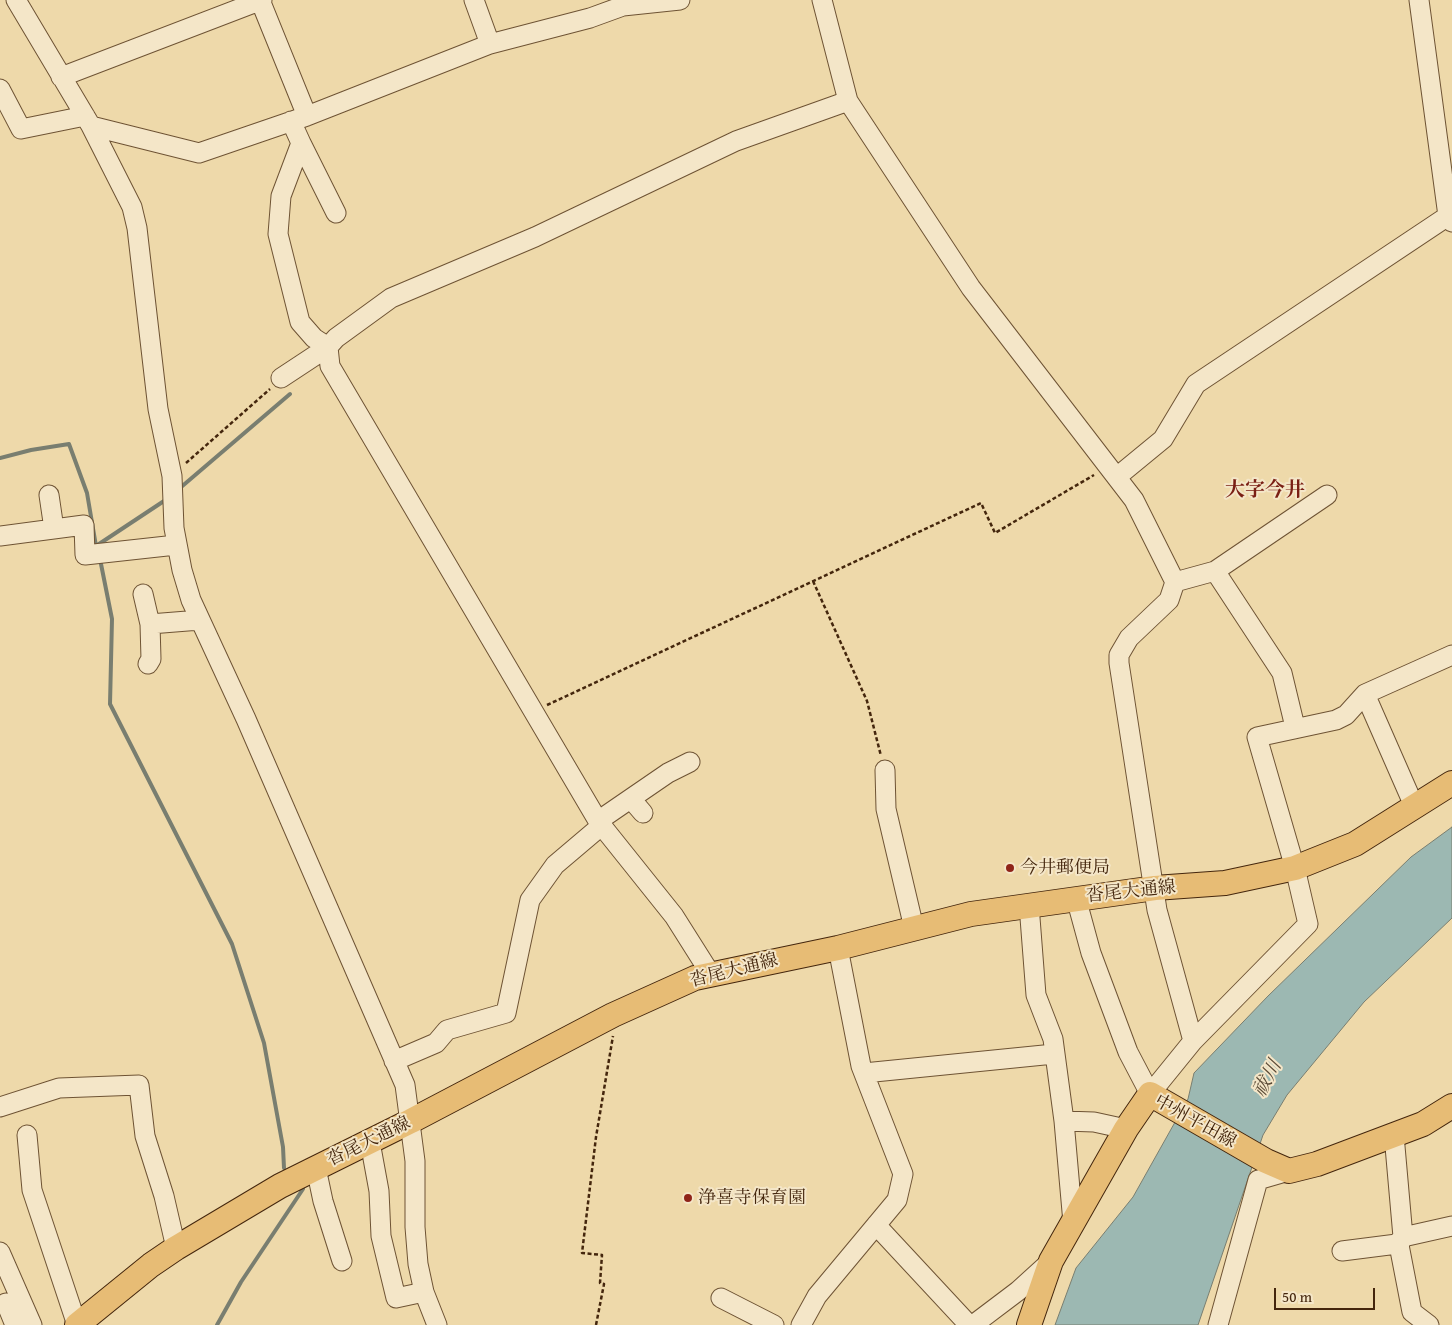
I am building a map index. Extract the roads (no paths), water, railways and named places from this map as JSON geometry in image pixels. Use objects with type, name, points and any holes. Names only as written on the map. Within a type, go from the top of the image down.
[{"type":"main road","name":"沓尾大通線","points":[[77,1325],[137,1276],[176,1248],[280,1186],[411,1121],[613,1015],[710,973],[838,948],[972,914],[1155,888],[1225,883],[1295,868],[1356,844],[1452,783]]},
{"type":"main road","name":"中州平田線","points":[[1029,1325],[1051,1261],[1126,1129],[1152,1096],[1266,1161],[1289,1171]]},
{"type":"main road","points":[[1289,1171],[1317,1164],[1423,1124],[1452,1106]]},
{"type":"street","points":[[16,0],[88,121],[132,206],[137,228],[158,409],[172,476],[176,545],[191,600],[404,1085],[411,1121],[415,1161],[414,1227],[424,1292],[435,1324]]},
{"type":"street","points":[[61,77],[261,0],[299,119],[301,142],[336,213]]},
{"type":"street","points":[[474,0],[490,44]]},
{"type":"street","points":[[0,89],[21,129],[88,121],[199,153],[299,119],[490,44],[601,6],[623,6],[680,0]]},
{"type":"street","points":[[822,0],[848,100],[971,288],[1114,471],[1134,500],[1175,582],[1169,600],[1129,638],[1119,655],[1118,663],[1157,910],[1192,1041]]},
{"type":"street","points":[[1114,471],[1163,439],[1196,384],[1450,219],[1420,0]]},
{"type":"street","points":[[281,378],[328,347],[336,338],[391,298],[535,237],[736,141],[848,100]]},
{"type":"street","points":[[301,142],[281,196],[278,234],[300,322],[314,338],[328,347]]},
{"type":"street","points":[[328,347],[330,366],[600,823],[674,916],[710,973]]},
{"type":"street","points":[[49,495],[54,529]]},
{"type":"street","points":[[1175,582],[1215,570],[1327,495]]},
{"type":"street","points":[[0,536],[84,525],[85,555],[176,545]]},
{"type":"street","points":[[1215,570],[1282,673],[1295,727]]},
{"type":"street","points":[[143,594],[150,624],[151,659],[148,664]]},
{"type":"street","points":[[150,624],[200,620]]},
{"type":"street","points":[[1076,898],[1091,953],[1128,1052],[1152,1096],[1192,1041],[1308,924],[1295,868],[1257,737],[1295,727],[1336,720],[1346,715],[1365,694],[1452,655]]},
{"type":"street","points":[[1365,694],[1415,808]]},
{"type":"street","points":[[394,1061],[436,1043],[446,1030],[506,1013],[530,900],[555,865],[600,823],[637,806],[668,773],[690,762]]},
{"type":"street","points":[[885,770],[886,809],[914,928]]},
{"type":"street","points":[[1029,905],[1036,995],[1052,1039],[1064,1121],[1073,1223]]},
{"type":"street","points":[[800,1325],[817,1296],[897,1200],[903,1174],[864,1073],[838,948]]},
{"type":"street","points":[[864,1073],[1054,1054]]},
{"type":"street","points":[[0,1107],[59,1088],[139,1085],[145,1136],[164,1196],[176,1248]]},
{"type":"street","points":[[1064,1121],[1094,1122],[1126,1129]]},
{"type":"street","points":[[27,1135],[32,1190],[77,1325]]},
{"type":"street","points":[[1394,1135],[1403,1237],[1398,1246],[1412,1312],[1428,1325]]},
{"type":"street","points":[[370,1142],[379,1191],[382,1236],[396,1298],[424,1292]]},
{"type":"street","points":[[316,1168],[323,1201],[342,1262]]},
{"type":"street","points":[[1218,1325],[1258,1180],[1289,1171]]},
{"type":"street","points":[[876,1225],[969,1325]]},
{"type":"street","points":[[1342,1251],[1396,1244],[1403,1237],[1452,1226]]},
{"type":"street","points":[[0,1252],[32,1325]]},
{"type":"street","points":[[973,1325],[1018,1291],[1051,1261]]},
{"type":"street","points":[[721,1298],[774,1325]]},
{"type":"street","points":[[6,1303],[15,1325]]},
{"type":"water","name":"祓川","points":[[1452,827],[1452,918],[1364,1002],[1287,1095],[1263,1135],[1198,1325],[1055,1325],[1076,1268],[1133,1197],[1188,1099],[1194,1073],[1268,996],[1411,857]]},
{"type":"waterway","points":[[180,488],[290,394]]},
{"type":"waterway","points":[[0,458],[31,450],[69,444],[87,493],[96,546],[167,499]]},
{"type":"waterway","points":[[101,564],[112,619],[110,704],[232,944],[264,1043],[283,1147],[284,1168]]},
{"type":"waterway","points":[[217,1325],[241,1282],[303,1189]]},
{"type":"place","name":"今井郵便局","points":[[1010,868]]},
{"type":"place","name":"浄喜寺保育園","points":[[688,1198]]},
{"type":"district","name":"大字今井","points":[[1265,491]]}]
